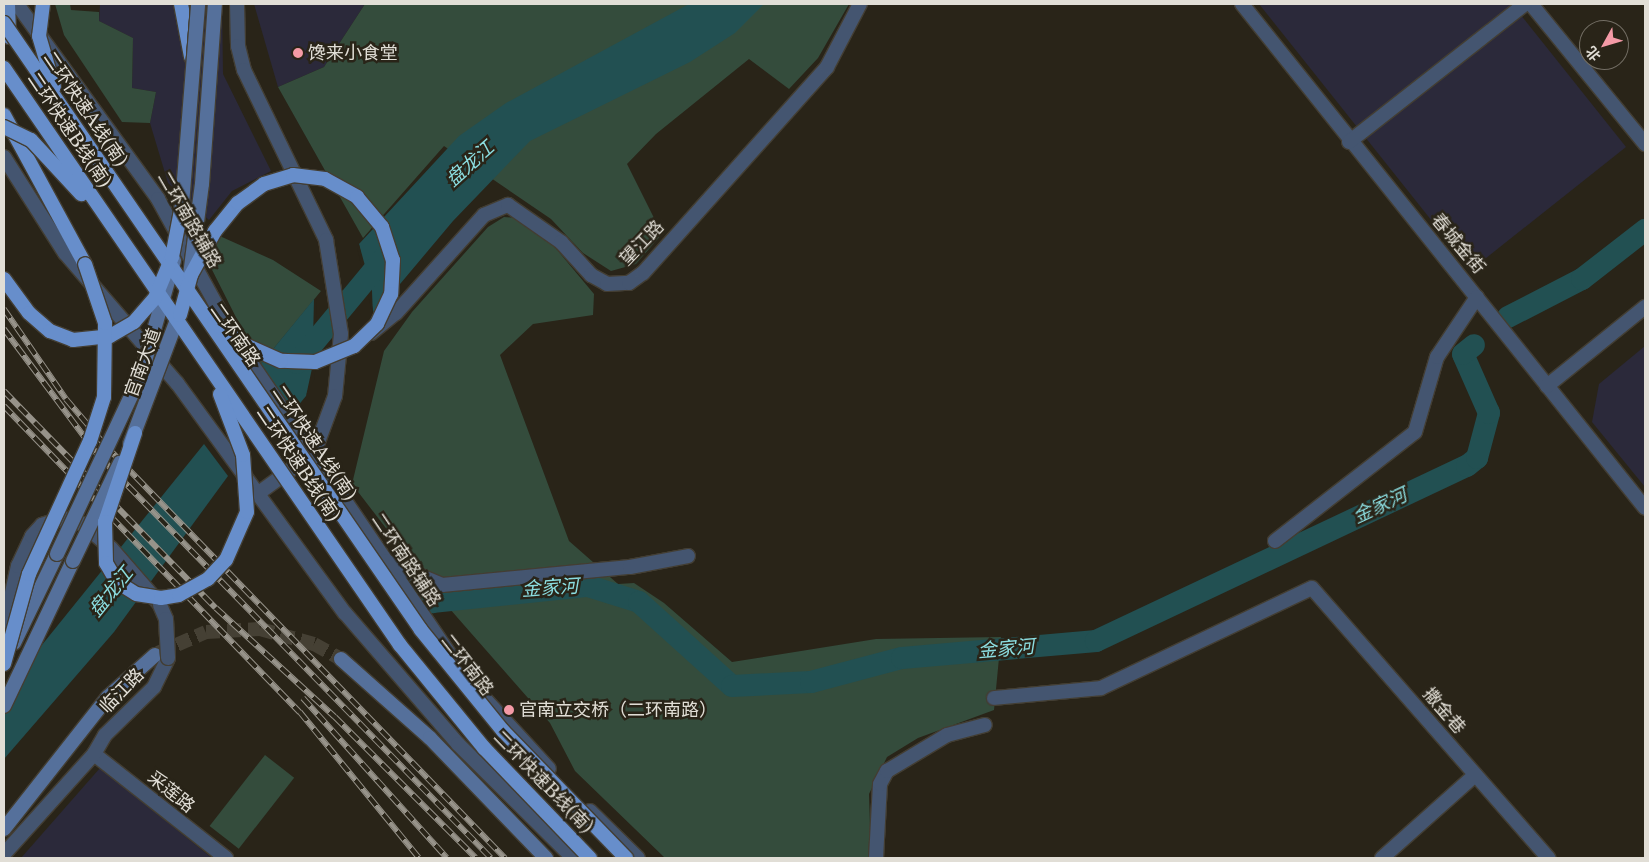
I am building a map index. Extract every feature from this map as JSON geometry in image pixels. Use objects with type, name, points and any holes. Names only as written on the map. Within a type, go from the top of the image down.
[{"type":"highway","points":[[44,4],[39,36],[47,68],[63,106],[92,152]]},
{"type":"highway","points":[[180,4],[192,65],[190,108]]},
{"type":"highway","name":"二环快速A线(南)","points":[[4,23],[180,281],[441,657],[514,744],[626,858]]},
{"type":"highway","name":"二环快速B线(南)","points":[[4,68],[139,266],[180,320],[421,672],[490,755],[590,858]]},
{"type":"highway","points":[[4,115],[92,278],[102,308],[108,355],[99,419],[28,574],[4,664]]},
{"type":"highway","points":[[4,127],[35,144],[139,266]]},
{"type":"highway","points":[[135,433],[105,522],[104,556],[113,576],[129,591],[152,598],[179,596],[208,579],[226,560],[244,525],[248,499],[246,470],[232,425],[209,372],[180,320],[185,295],[187,288],[189,281],[194,269],[220,224],[250,193],[278,178],[325,179],[357,197],[382,227],[392,260],[388,302],[367,336],[340,354],[303,363],[270,358],[235,339],[208,316],[191,296],[186,288],[180,281]]},
{"type":"highway","points":[[4,279],[29,314],[50,330],[73,340],[110,336],[134,322],[155,298],[172,257],[182,205]]},
{"type":"main road","points":[[6,34],[8,4]]},
{"type":"main road","name":"官南大道","points":[[4,664],[141,375],[169,285],[182,205],[198,4]]},
{"type":"main road","name":"官南大道","points":[[4,706],[135,433],[180,320],[200,207],[215,4]]},
{"type":"main road","name":"二环南路","points":[[6,34],[300,463],[458,684],[523,759],[620,858]]},
{"type":"main road","name":"二环南路","points":[[4,62],[286,474],[444,696],[595,858]]},
{"type":"main road","points":[[4,830],[108,697],[162,657]]},
{"type":"main road","points":[[341,659],[417,726],[546,858]]},
{"type":"street","name":"二环南路辅路","points":[[17,4],[158,200],[224,320],[381,557],[490,705],[638,858]]},
{"type":"street","points":[[237,4],[238,46],[244,70],[326,240],[335,284],[341,354],[331,411],[311,453],[286,474],[256,495]]},
{"type":"street","name":"望江路","points":[[341,354],[396,313],[494,208],[508,205],[523,213],[561,242],[591,275],[607,284],[629,283],[643,273],[827,67],[860,4]]},
{"type":"street","name":"春城金街","points":[[1242,4],[1350,142],[1477,297],[1645,508]]},
{"type":"street","points":[[1350,142],[1525,4]]},
{"type":"street","points":[[1531,4],[1645,144]]},
{"type":"street","points":[[4,157],[65,253],[177,384],[256,495],[406,687],[574,858]]},
{"type":"street","points":[[1275,541],[1415,432],[1437,357],[1477,297]]},
{"type":"street","points":[[1547,386],[1645,307]]},
{"type":"street","points":[[4,628],[6,600],[18,566],[42,525],[63,518],[75,520],[111,548],[163,609],[162,657]]},
{"type":"street","points":[[381,557],[392,567],[442,585],[630,567],[688,556]]},
{"type":"street","name":"撒金巷","points":[[994,698],[1102,688],[1312,588],[1548,858]]},
{"type":"street","name":"临江路","points":[[4,854],[94,754],[105,735],[154,687],[162,657]]},
{"type":"street","points":[[876,858],[880,784],[887,771],[947,735],[985,724]]},
{"type":"street","name":"采莲路","points":[[94,754],[226,858]]},
{"type":"street","points":[[1382,858],[1475,775]]},
{"type":"shaded area","points":[[100,4],[222,4],[223,74],[271,171],[232,191],[209,220],[168,183],[150,123],[156,92],[132,88],[133,38],[99,21]]},
{"type":"shaded area","points":[[254,4],[365,4],[324,67],[278,87]]},
{"type":"shaded area","points":[[1259,4],[1512,4],[1626,147],[1471,270]]},
{"type":"shaded area","points":[[1645,346],[1645,487],[1592,422],[1599,384]]},
{"type":"shaded area","points":[[100,768],[212,858],[21,858]]},
{"type":"green space","points":[[55,4],[70,4],[71,10],[99,12],[99,21],[133,38],[132,88],[156,92],[150,123],[122,122],[64,35]]},
{"type":"green space","points":[[365,4],[849,4],[818,58],[789,89],[749,59],[656,134],[627,164],[662,234],[636,264],[611,271],[583,253],[551,219],[444,146],[363,238],[278,87],[324,67]]},
{"type":"green space","points":[[504,217],[518,218],[553,245],[594,294],[593,315],[533,324],[500,355],[569,541],[618,584],[634,583],[664,603],[732,662],[876,639],[1001,637],[994,710],[918,738],[887,757],[869,794],[871,858],[665,858],[575,771],[550,723],[435,592],[352,484],[384,351],[412,312],[488,227]]},
{"type":"green space","points":[[204,229],[273,260],[321,291],[260,365],[194,234],[201,238]]},
{"type":"green space","points":[[265,755],[294,778],[239,849],[210,826]]},
{"type":"water","points":[[689,4],[764,4],[735,33],[690,62],[530,141],[453,221],[374,315],[359,244],[459,136],[506,103]]},
{"type":"water","points":[[314,299],[312,379],[306,396],[292,413],[260,365]]},
{"type":"water","points":[[204,444],[228,476],[114,632],[4,759],[4,692]]},
{"type":"pier","points":[[359,244],[372,291],[373,317],[357,247]]},
{"type":"pier","points":[[316,297],[318,350],[314,380],[306,396],[316,350]]},
{"type":"waterway","name":"金家河","points":[[1508,317],[1582,279],[1645,230]]},
{"type":"waterway","name":"盘龙江","points":[[297,363],[388,253]]},
{"type":"waterway","name":"金家河","points":[[408,590],[432,602],[588,586],[639,602],[732,686],[811,682],[902,658],[1096,641],[1467,466],[1477,458],[1489,413],[1463,354],[1474,345]]},
{"type":"tunnel","points":[[158,653],[206,632],[260,629],[314,644],[341,659]]},
{"type":"railway","points":[[4,309],[66,399],[106,446],[505,858]]},
{"type":"railway","points":[[4,329],[98,455],[491,858]]},
{"type":"railway","points":[[4,391],[216,608],[335,717],[476,858]]},
{"type":"railway","points":[[4,406],[300,712],[419,858]]},
{"type":"railway","points":[[303,698],[447,858]]},
{"type":"place","name":"馋来小食堂","points":[[298,53]]},
{"type":"place","name":"官南立交桥（二环南路）","points":[[509,710]]}]
